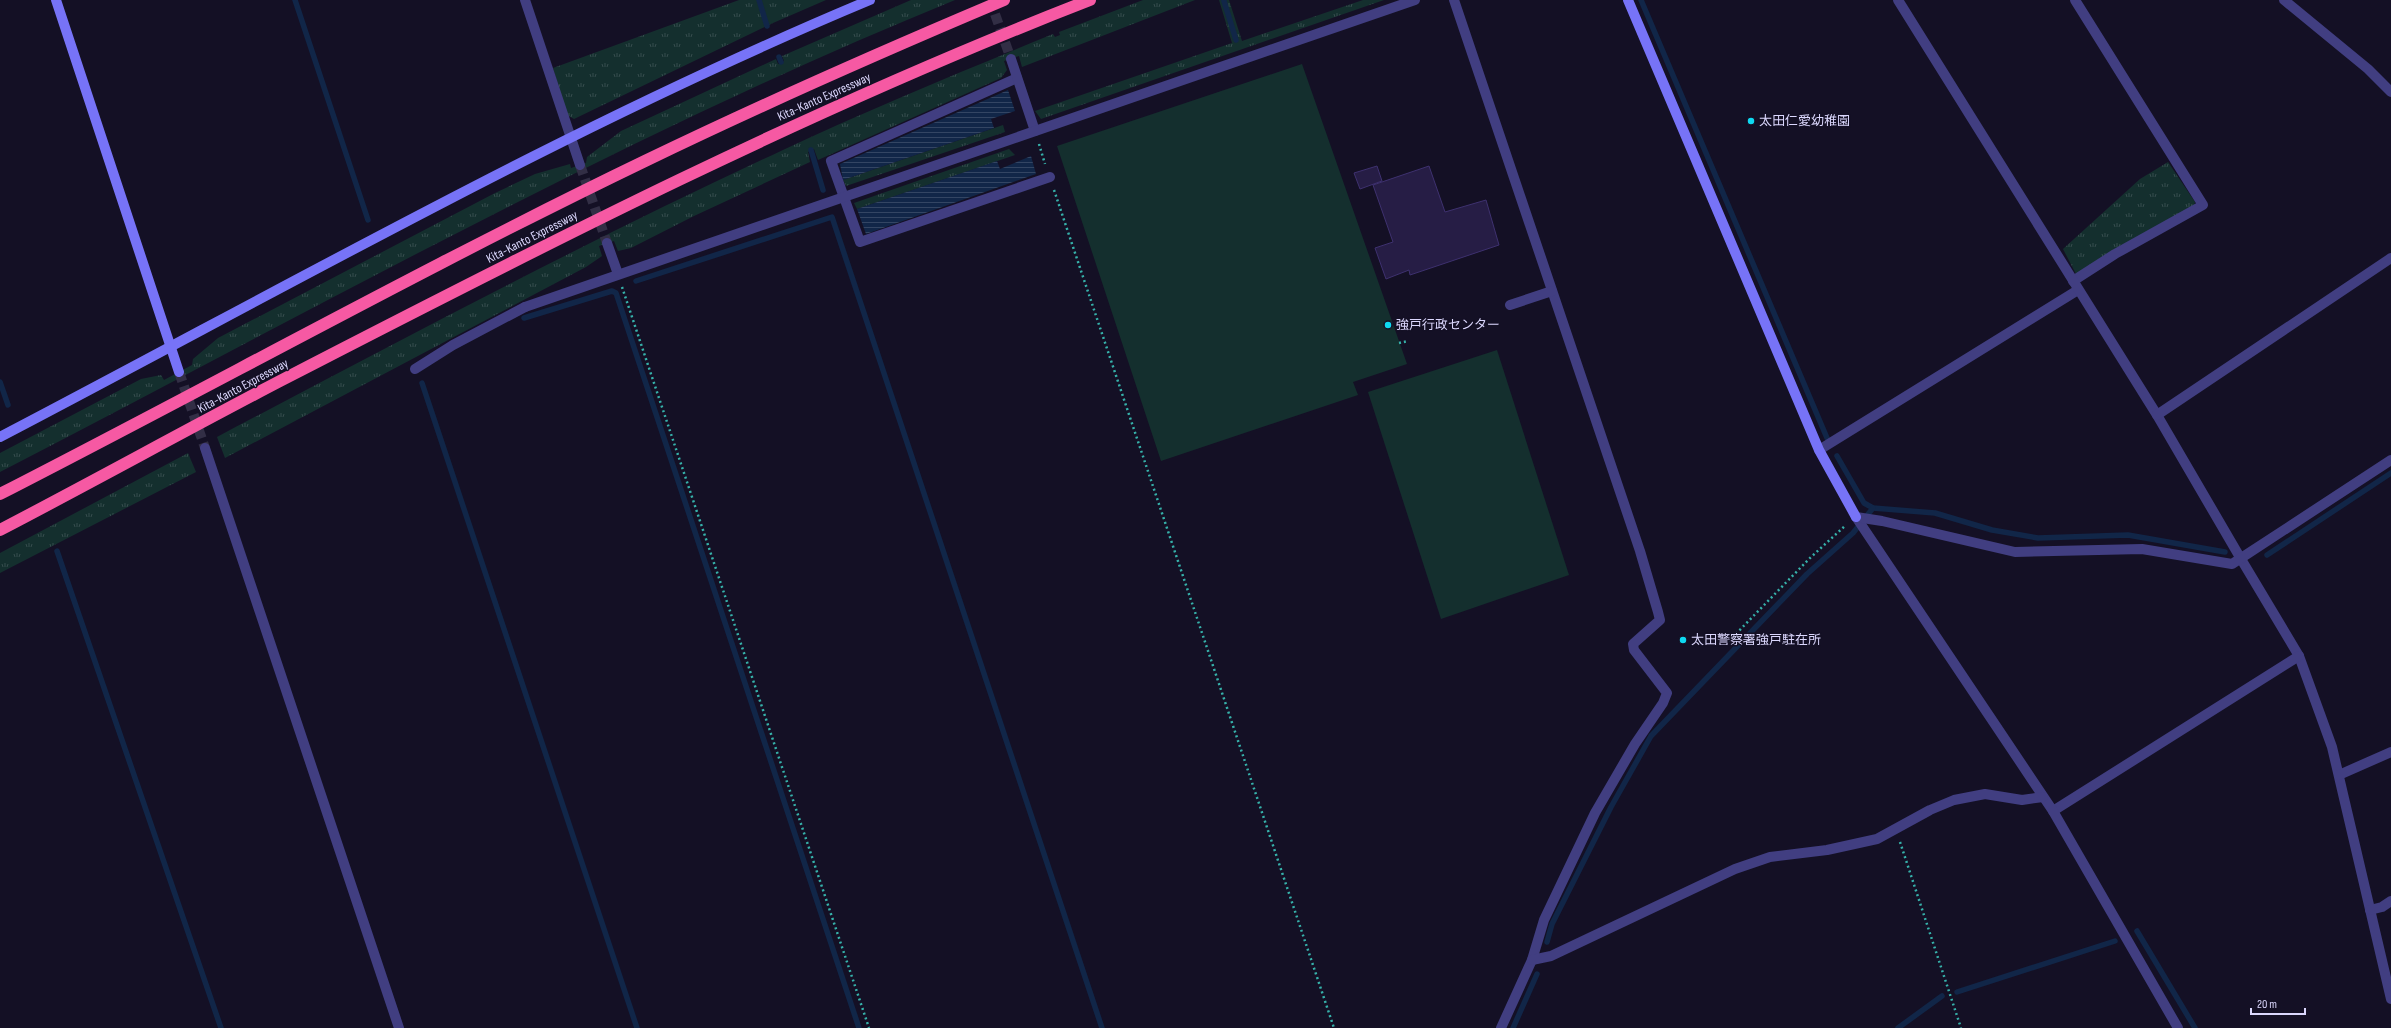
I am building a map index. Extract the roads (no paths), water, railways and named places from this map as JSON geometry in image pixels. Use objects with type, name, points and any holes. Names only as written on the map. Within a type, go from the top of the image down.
[{"type":"highway","name":"Kita-Kanto Expressway","points":[[0,494],[448,259],[644,161],[837,71],[1004,0]]},
{"type":"highway","name":"Kita-Kanto Expressway","points":[[0,530],[286,379],[661,188],[840,104],[1020,27],[1090,0]]},
{"type":"street","points":[[56,0],[180,372]]},
{"type":"street","points":[[525,0],[580,165]]},
{"type":"street","points":[[0,437],[462,193],[571,138],[706,74],[870,0]]},
{"type":"street","points":[[415,369],[453,345],[525,307],[1415,0]]},
{"type":"street","points":[[1454,0],[1640,551],[1660,620],[1633,644],[1634,650],[1667,693],[1663,703],[1635,744],[1595,813],[1544,920],[1532,960],[1501,1028]]},
{"type":"street","points":[[1628,0],[1819,450],[1856,517],[2052,811],[2178,1028]]},
{"type":"street","points":[[1898,0],[2157,415],[2241,559],[2300,656],[2332,748],[2391,999]]},
{"type":"street","points":[[2073,281],[2114,254],[2203,205],[2075,0]]},
{"type":"street","points":[[2284,0],[2368,69],[2391,92]]},
{"type":"street","points":[[1011,59],[1035,131]]},
{"type":"street","points":[[1017,78],[831,161],[860,242],[1050,177]]},
{"type":"street","points":[[607,244],[618,274]]},
{"type":"street","points":[[2157,415],[2391,258]]},
{"type":"street","points":[[1819,450],[2078,290]]},
{"type":"street","points":[[1510,305],[1552,291]]},
{"type":"street","points":[[205,448],[399,1028]]},
{"type":"street","points":[[1856,517],[1882,521],[2015,552],[2142,549],[2232,564],[2391,460]]},
{"type":"street","points":[[2052,811],[2300,656]]},
{"type":"street","points":[[2339,775],[2391,752]]},
{"type":"street","points":[[1532,960],[1557,953],[1735,869],[1770,857],[1827,850],[1877,839],[1930,810],[1954,800],[1985,794],[2022,800],[2043,797]]},
{"type":"street","points":[[2370,910],[2391,901]]},
{"type":"water","points":[[1008,90],[1015,111],[991,119],[994,128],[843,180],[840,164]]},
{"type":"water","points":[[1031,156],[1036,174],[866,234],[857,209],[997,161],[1000,169]]},
{"type":"waterway","points":[[295,0],[368,220]]},
{"type":"waterway","points":[[759,0],[767,26]]},
{"type":"waterway","points":[[1641,0],[1827,438]]},
{"type":"waterway","points":[[1224,1],[1236,40]]},
{"type":"waterway","points":[[779,57],[781,62]]},
{"type":"waterway","points":[[811,150],[823,190]]},
{"type":"waterway","points":[[636,281],[832,217],[1102,1028]]},
{"type":"waterway","points":[[524,318],[612,291],[616,293],[859,1028]]},
{"type":"waterway","points":[[0,382],[8,405]]},
{"type":"waterway","points":[[422,383],[637,1028]]},
{"type":"waterway","points":[[1837,456],[1864,503],[1873,508],[1935,513],[1992,530],[2038,538],[2128,535],[2225,552]]},
{"type":"waterway","points":[[2267,555],[2391,473]]},
{"type":"waterway","points":[[1547,942],[1552,924],[1611,807],[1651,736],[1807,574],[1853,533],[1873,508]]},
{"type":"waterway","points":[[57,551],[221,1028]]},
{"type":"waterway","points":[[2137,931],[2195,1028]]},
{"type":"waterway","points":[[1957,992],[2115,941]]},
{"type":"waterway","points":[[1513,1028],[1537,974]]},
{"type":"waterway","points":[[1898,1028],[1942,996]]},
{"type":"tunnel","points":[[990,0],[1011,59]]},
{"type":"tunnel","points":[[580,165],[607,243]]},
{"type":"tunnel","points":[[179,372],[205,448]]},
{"type":"place","name":"太田仁愛幼稚園","points":[[1751,121]]},
{"type":"place","name":"強戸行政センター","points":[[1388,325]]},
{"type":"place","name":"太田警察署強戸駐在所","points":[[1683,640]]}]
